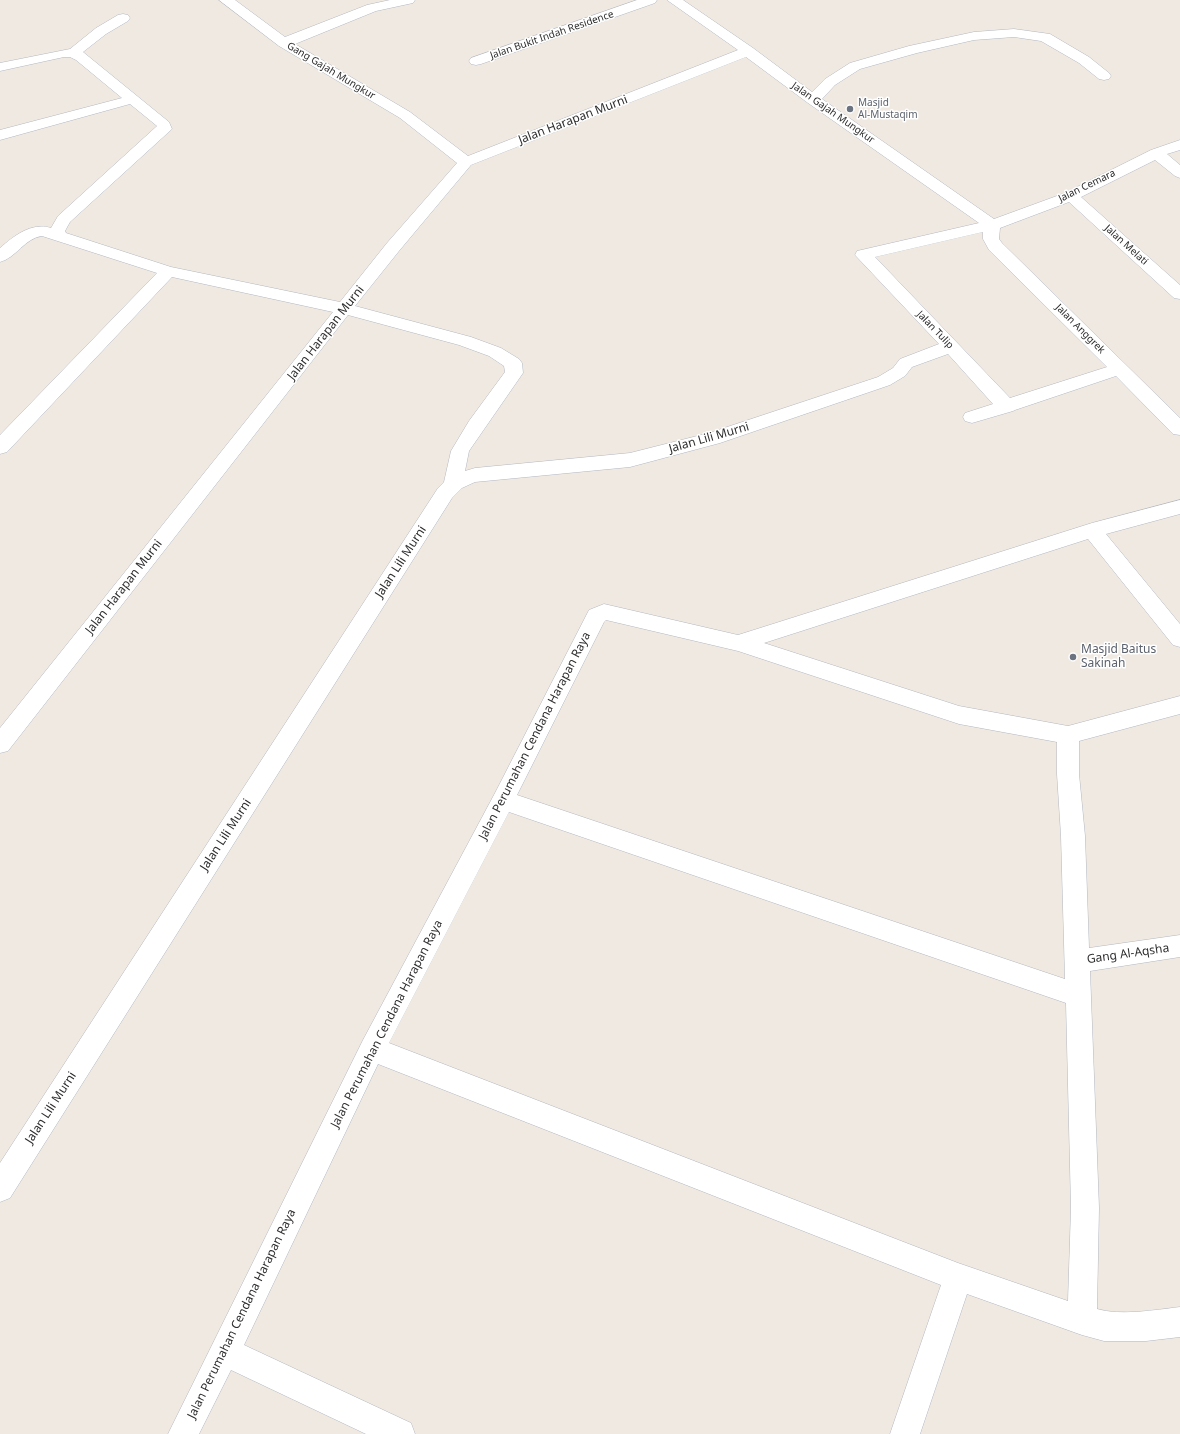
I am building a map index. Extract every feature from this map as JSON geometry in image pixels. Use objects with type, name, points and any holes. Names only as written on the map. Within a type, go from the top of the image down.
[{"type":"street","points":[[226,0],[284,43]]},
{"type":"street","name":"Gang Gajah Mungkur","points":[[284,43],[372,8],[408,0]]},
{"type":"street","name":"Jalan Bukit Indah Residence","points":[[476,61],[650,0]]},
{"type":"street","name":"Jalan Gajah Mungkur","points":[[674,0],[748,51],[813,100],[992,225]]},
{"type":"street","points":[[73,53],[101,31],[122,18]]},
{"type":"street","points":[[813,100],[830,82],[855,66],[914,49],[974,36],[1014,33],[1045,37],[1084,60],[1104,76]]},
{"type":"street","name":"Gang Gajah Mungkur","points":[[284,43],[405,115],[466,162]]},
{"type":"street","name":"Jalan Harapan Murni","points":[[0,744],[393,247],[466,162],[748,51]]},
{"type":"street","points":[[0,67],[54,54],[73,53],[81,57],[164,125],[164,129],[64,219],[57,230],[60,237]]},
{"type":"street","points":[[0,136],[133,99]]},
{"type":"street","name":"Jalan Cemara","points":[[863,254],[992,225],[1071,196],[1156,153],[1180,145]]},
{"type":"street","points":[[1156,153],[1180,173]]},
{"type":"street","name":"Jalan Melati","points":[[1071,196],[1180,294]]},
{"type":"street","name":"Jalan Anggrek","points":[[992,225],[991,239],[995,246],[1180,429]]},
{"type":"street","points":[[0,257],[36,231],[43,231],[168,270],[345,309]]},
{"type":"street","name":"Jalan Tulip","points":[[863,254],[1007,407]]},
{"type":"street","points":[[0,447],[168,270]]},
{"type":"street","name":"Jalan Lili Murni","points":[[345,309],[465,341],[495,352],[513,363],[514,373],[460,451],[453,483]]},
{"type":"street","name":"Jalan Lili Murni","points":[[0,1188],[445,493],[453,483],[462,478],[475,475],[630,460],[713,438],[884,380],[900,372],[906,363],[951,346]]},
{"type":"street","points":[[972,417],[1007,407],[1120,369]]},
{"type":"street","points":[[738,643],[1092,530],[1180,507]]},
{"type":"street","points":[[1092,530],[1180,639]]},
{"type":"street","name":"Jalan Perumahan Cendana Harapan Raya","points":[[183,1434],[372,1049],[503,800],[596,616],[604,612],[738,643]]},
{"type":"street","points":[[738,643],[959,715],[1068,735],[1180,705]]},
{"type":"street","points":[[1068,735],[1068,774],[1073,836],[1085,1208],[1082,1320]]},
{"type":"street","points":[[503,800],[1078,995]]},
{"type":"street","name":"Gang Al-Aqsha","points":[[1076,962],[1180,946]]},
{"type":"street","points":[[372,1049],[958,1277],[1082,1320],[1104,1326],[1146,1326],[1180,1322]]},
{"type":"street","points":[[905,1434],[958,1277]]},
{"type":"street","points":[[224,1352],[400,1434]]},
{"type":"place","name":"Masjid Al-Mustaqim","points":[[850,109]]},
{"type":"place","name":"Masjid Baitus Sakinah","points":[[1073,657]]}]
